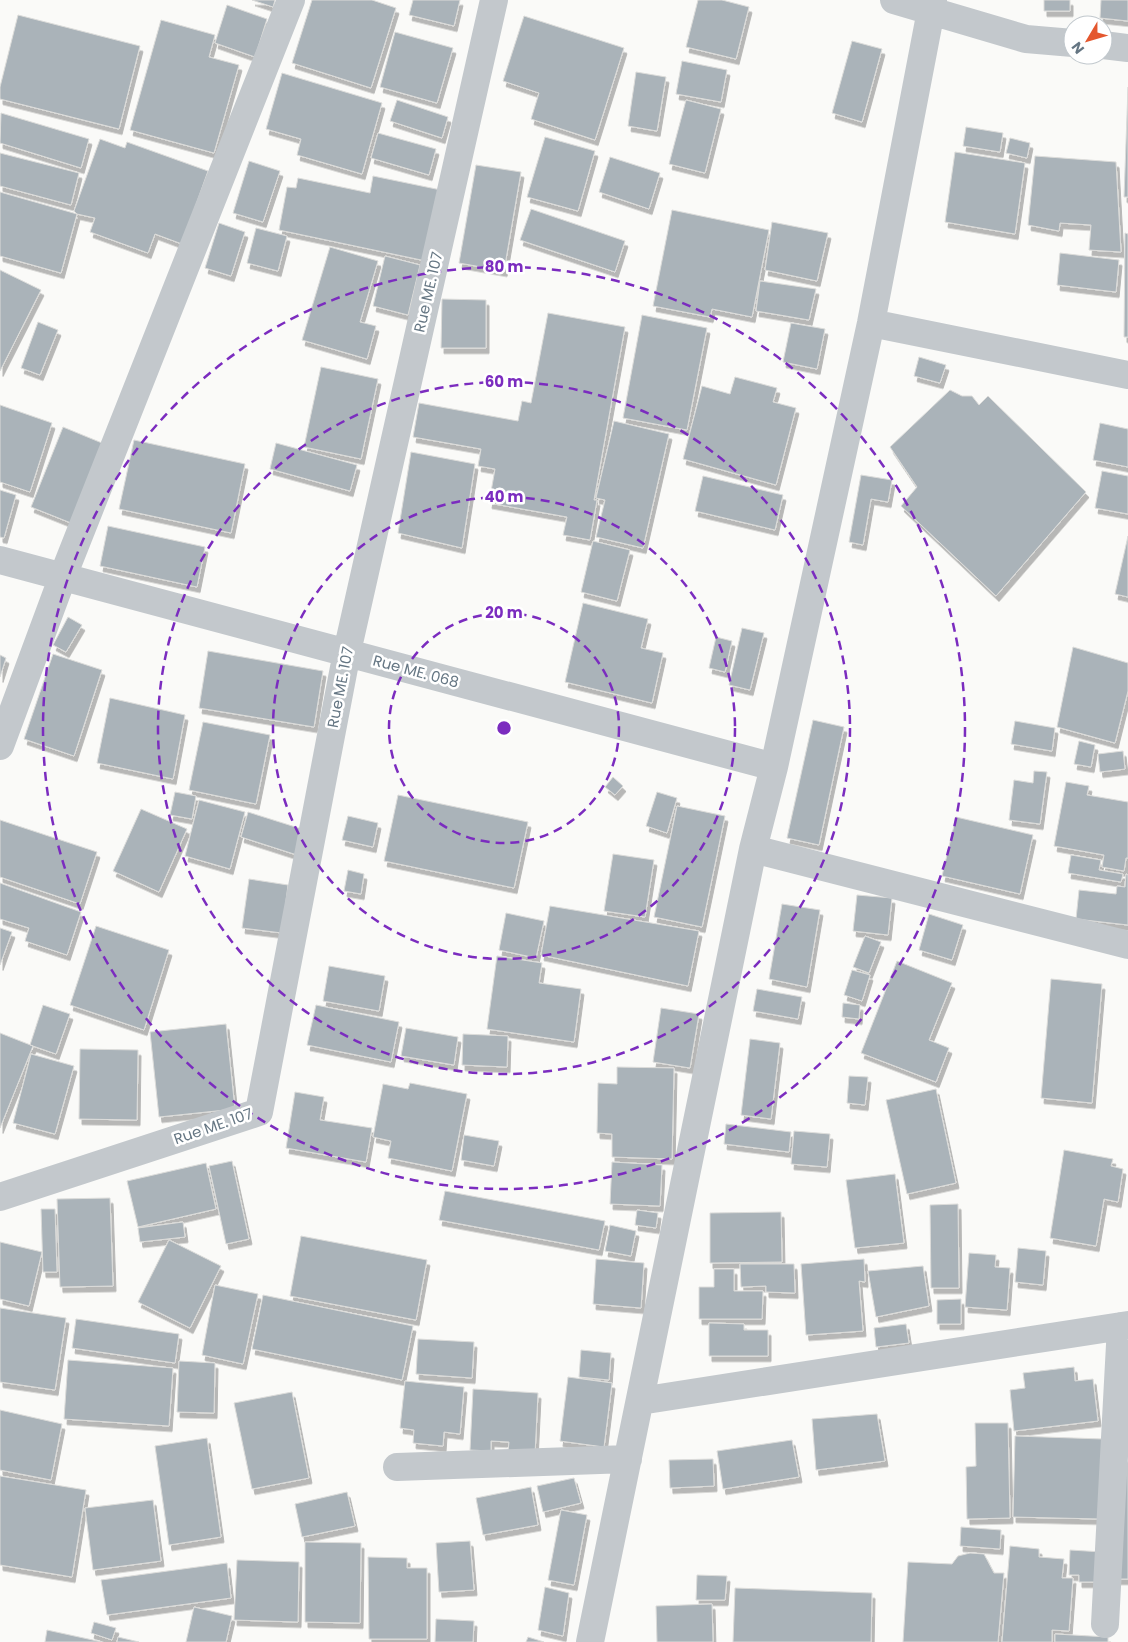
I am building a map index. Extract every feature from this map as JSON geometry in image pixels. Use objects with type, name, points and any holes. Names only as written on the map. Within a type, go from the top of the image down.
[{"type":"street","points":[[0,746],[63,576],[291,0]]},
{"type":"street","name":"Rue ME. 107","points":[[0,1197],[258,1112],[347,652],[494,0]]},
{"type":"street","points":[[894,0],[932,5],[1026,39],[1063,42]]},
{"type":"street","points":[[590,1642],[753,849],[774,767],[871,323],[932,5]]},
{"type":"street","points":[[1113,47],[1128,48]]},
{"type":"street","points":[[871,323],[1128,376]]},
{"type":"street","name":"Rue ME. 068","points":[[0,560],[774,767]]},
{"type":"street","points":[[753,849],[1128,945]]},
{"type":"street","points":[[640,1401],[1125,1326],[1105,1624]]},
{"type":"street","points":[[397,1467],[628,1459]]},
{"type":"building","points":[[252,0],[275,0],[273,7]]},
{"type":"building","points":[[312,0],[372,0],[396,8],[371,88],[292,63]]},
{"type":"building","points":[[413,0],[460,0],[454,26],[409,15]]},
{"type":"building","points":[[698,0],[722,0],[749,7],[736,59],[686,47]]},
{"type":"building","points":[[1044,0],[1070,0],[1070,11],[1044,11]]},
{"type":"building","points":[[1101,0],[1128,0],[1128,21],[1113,19],[1113,15],[1100,15]]},
{"type":"building","points":[[227,5],[267,19],[255,57],[215,43]]},
{"type":"building","points":[[18,15],[140,46],[119,129],[0,99],[0,87]]},
{"type":"building","points":[[524,16],[624,48],[595,140],[531,119],[539,93],[503,81]]},
{"type":"building","points":[[161,20],[215,35],[209,57],[239,65],[214,153],[130,130]]},
{"type":"building","points":[[395,32],[453,48],[437,103],[380,87]]},
{"type":"building","points":[[852,41],[882,49],[862,122],[832,113]]},
{"type":"building","points":[[682,61],[727,70],[721,102],[676,94]]},
{"type":"building","points":[[636,72],[666,77],[657,131],[628,126]]},
{"type":"building","points":[[282,73],[382,103],[362,174],[297,155],[301,139],[266,129]]},
{"type":"building","points":[[1128,87],[1128,197],[1124,197]]},
{"type":"building","points":[[397,100],[448,117],[442,138],[390,121]]},
{"type":"building","points":[[686,100],[721,109],[705,173],[669,164]]},
{"type":"building","points":[[1,113],[89,139],[81,168],[0,143]]},
{"type":"building","points":[[966,127],[1003,133],[1000,152],[963,146]]},
{"type":"building","points":[[378,133],[436,149],[429,175],[371,158]]},
{"type":"building","points":[[545,137],[595,151],[578,211],[527,197]]},
{"type":"building","points":[[1010,138],[1030,143],[1027,158],[1006,153]]},
{"type":"building","points":[[100,139],[125,148],[127,142],[208,171],[182,244],[155,234],[148,253],[90,232],[95,218],[77,214],[74,211]]},
{"type":"building","points":[[955,152],[1025,163],[1015,234],[945,222]]},
{"type":"building","points":[[0,153],[79,173],[71,205],[0,186]]},
{"type":"building","points":[[1035,156],[1116,162],[1121,252],[1089,250],[1091,225],[1060,223],[1059,231],[1028,225]]},
{"type":"building","points":[[610,157],[660,173],[649,209],[599,192]]},
{"type":"building","points":[[249,161],[280,171],[263,222],[233,213]]},
{"type":"building","points":[[476,165],[521,172],[504,271],[459,263]]},
{"type":"building","points":[[373,176],[441,190],[426,261],[279,230],[287,187],[296,188],[298,178],[370,193]]},
{"type":"building","points":[[0,192],[77,214],[61,273],[0,256]]},
{"type":"building","points":[[531,209],[625,241],[615,272],[520,240]]},
{"type":"building","points":[[672,210],[769,230],[752,317],[712,309],[710,317],[653,306]]},
{"type":"building","points":[[772,222],[828,233],[817,281],[765,270]]},
{"type":"building","points":[[219,223],[245,232],[231,276],[205,268]]},
{"type":"building","points":[[256,228],[287,236],[278,271],[247,263]]},
{"type":"building","points":[[1125,233],[1128,234],[1128,337],[1124,337]]},
{"type":"building","points":[[330,247],[378,261],[360,322],[376,326],[367,359],[302,340]]},
{"type":"building","points":[[1060,253],[1119,260],[1116,292],[1057,285]]},
{"type":"building","points":[[385,256],[420,265],[408,315],[373,306]]},
{"type":"building","points":[[0,270],[41,290],[0,371]]},
{"type":"building","points":[[760,281],[816,289],[809,320],[756,311]]},
{"type":"building","points":[[442,299],[486,300],[486,348],[441,348]]},
{"type":"building","points":[[548,313],[625,327],[594,500],[597,500],[590,540],[563,535],[567,517],[489,503],[495,469],[478,466],[481,449],[413,437],[419,403],[518,421],[522,401],[531,403]]},
{"type":"building","points":[[642,315],[707,328],[687,430],[623,418]]},
{"type":"building","points":[[38,322],[58,330],[40,375],[21,368]]},
{"type":"building","points":[[791,323],[825,329],[817,369],[783,362]]},
{"type":"building","points":[[919,357],[946,365],[940,383],[914,376]]},
{"type":"building","points":[[321,367],[378,379],[361,459],[304,447]]},
{"type":"building","points":[[735,377],[777,388],[773,402],[796,408],[776,485],[683,459],[702,386],[730,394]]},
{"type":"building","points":[[950,390],[962,396],[972,396],[979,405],[988,396],[1086,492],[996,596],[901,506],[917,487],[890,447]]},
{"type":"building","points":[[0,405],[52,423],[30,492],[0,482]]},
{"type":"building","points":[[614,421],[669,434],[643,548],[596,537],[605,500],[596,498]]},
{"type":"building","points":[[1100,423],[1128,429],[1128,467],[1093,460]]},
{"type":"building","points":[[63,427],[102,443],[71,523],[31,507]]},
{"type":"building","points":[[134,440],[245,464],[231,533],[119,509]]},
{"type":"building","points":[[276,443],[357,465],[350,491],[270,469]]},
{"type":"building","points":[[411,452],[475,464],[462,548],[398,533]]},
{"type":"building","points":[[1102,471],[1128,476],[1128,514],[1095,508]]},
{"type":"building","points":[[861,475],[892,480],[888,502],[871,499],[863,545],[849,542]]},
{"type":"building","points":[[703,476],[783,495],[775,530],[695,511]]},
{"type":"building","points":[[0,490],[16,495],[4,538],[0,537]]},
{"type":"building","points":[[108,526],[205,547],[197,587],[100,566]]},
{"type":"building","points":[[1128,536],[1128,597],[1115,594]]},
{"type":"building","points":[[593,541],[630,550],[617,601],[581,592]]},
{"type":"building","points":[[583,603],[648,619],[641,648],[663,653],[652,703],[565,682]]},
{"type":"building","points":[[68,617],[82,625],[66,652],[53,645]]},
{"type":"building","points":[[742,628],[764,633],[750,690],[729,685]]},
{"type":"building","points":[[716,637],[732,641],[725,672],[709,668]]},
{"type":"building","points":[[1073,647],[1128,663],[1128,691],[1115,743],[1057,727]]},
{"type":"building","points":[[208,651],[323,671],[314,727],[199,708]]},
{"type":"building","points":[[53,654],[102,670],[74,756],[24,739]]},
{"type":"building","points":[[0,655],[6,658],[0,677]]},
{"type":"building","points":[[110,698],[185,715],[173,779],[97,763]]},
{"type":"building","points":[[813,720],[844,727],[819,845],[787,838]]},
{"type":"building","points":[[1015,721],[1055,728],[1052,751],[1011,744]]},
{"type":"building","points":[[203,722],[270,735],[256,804],[189,790]]},
{"type":"building","points":[[1079,741],[1095,745],[1091,767],[1074,764]]},
{"type":"building","points":[[1123,751],[1125,769],[1100,772],[1098,754]]},
{"type":"building","points":[[1034,771],[1047,772],[1040,824],[1009,820],[1014,780],[1033,783]]},
{"type":"building","points":[[613,777],[623,786],[615,795],[605,787]]},
{"type":"building","points":[[1066,782],[1089,786],[1087,795],[1128,802],[1128,858],[1126,858],[1124,871],[1102,867],[1104,855],[1054,846]]},
{"type":"building","points":[[175,792],[196,796],[192,819],[170,815]]},
{"type":"building","points":[[657,792],[677,798],[667,833],[646,826]]},
{"type":"building","points":[[398,795],[528,822],[514,888],[384,861]]},
{"type":"building","points":[[199,800],[245,812],[230,869],[185,856]]},
{"type":"building","points":[[677,806],[725,816],[702,927],[654,917]]},
{"type":"building","points":[[141,809],[187,829],[159,892],[113,871]]},
{"type":"building","points":[[248,812],[305,830],[297,855],[241,837]]},
{"type":"building","points":[[348,816],[378,823],[373,847],[342,840]]},
{"type":"building","points":[[956,817],[1033,835],[1020,894],[942,876]]},
{"type":"building","points":[[0,820],[97,852],[80,904],[0,877]]},
{"type":"building","points":[[613,854],[654,860],[645,917],[604,911]]},
{"type":"building","points":[[1071,855],[1101,860],[1099,870],[1123,874],[1121,882],[1068,873]]},
{"type":"building","points":[[348,870],[364,874],[361,894],[344,891]]},
{"type":"building","points":[[1126,874],[1128,875],[1128,925],[1076,919],[1079,890],[1116,894],[1117,886],[1125,887]]},
{"type":"building","points":[[249,879],[288,885],[282,933],[242,928]]},
{"type":"building","points":[[0,883],[81,912],[67,955],[25,941],[29,928],[0,919]]},
{"type":"building","points":[[857,895],[892,898],[888,935],[853,931]]},
{"type":"building","points":[[782,904],[820,910],[807,987],[769,979]]},
{"type":"building","points":[[550,906],[699,931],[688,986],[541,955]]},
{"type":"building","points":[[506,913],[544,921],[536,958],[499,950]]},
{"type":"building","points":[[929,914],[963,925],[952,960],[919,950]]},
{"type":"building","points":[[96,926],[169,950],[144,1030],[70,1005]]},
{"type":"building","points":[[0,928],[12,932],[0,965]]},
{"type":"building","points":[[865,936],[881,942],[869,973],[853,967]]},
{"type":"building","points":[[497,956],[542,963],[539,983],[581,989],[574,1042],[487,1029]]},
{"type":"building","points":[[897,961],[952,983],[929,1040],[949,1048],[936,1082],[861,1053]]},
{"type":"building","points":[[329,966],[385,976],[379,1011],[323,1001]]},
{"type":"building","points":[[852,970],[870,975],[862,1001],[844,995]]},
{"type":"building","points":[[1051,979],[1102,984],[1092,1103],[1041,1098]]},
{"type":"building","points":[[757,989],[802,997],[798,1019],[753,1011]]},
{"type":"building","points":[[843,1003],[860,1005],[859,1019],[842,1017]]},
{"type":"building","points":[[43,1005],[70,1014],[56,1054],[30,1045]]},
{"type":"building","points":[[316,1005],[399,1022],[391,1062],[307,1045]]},
{"type":"building","points":[[661,1008],[699,1014],[690,1068],[653,1062]]},
{"type":"building","points":[[226,1024],[235,1109],[159,1117],[150,1032]]},
{"type":"building","points":[[406,1028],[458,1037],[454,1065],[401,1056]]},
{"type":"building","points":[[0,1033],[33,1046],[0,1128]]},
{"type":"building","points":[[463,1034],[508,1036],[507,1067],[462,1065]]},
{"type":"building","points":[[750,1039],[780,1043],[771,1119],[741,1115]]},
{"type":"building","points":[[80,1049],[138,1050],[137,1120],[79,1119]]},
{"type":"building","points":[[31,1054],[74,1066],[55,1134],[13,1123]]},
{"type":"building","points":[[617,1067],[674,1068],[672,1159],[612,1157],[612,1134],[597,1133],[598,1083],[617,1084]]},
{"type":"building","points":[[849,1076],[868,1077],[865,1105],[847,1103]]},
{"type":"building","points":[[410,1083],[467,1094],[452,1171],[388,1158],[391,1141],[373,1137],[383,1084],[408,1089]]},
{"type":"building","points":[[936,1089],[956,1183],[907,1194],[886,1100]]},
{"type":"building","points":[[295,1092],[324,1097],[320,1120],[372,1128],[366,1162],[286,1148]]},
{"type":"building","points":[[726,1124],[791,1132],[789,1152],[724,1144]]},
{"type":"building","points":[[794,1131],[830,1134],[827,1167],[791,1164]]},
{"type":"building","points":[[464,1135],[499,1141],[494,1166],[461,1160]]},
{"type":"building","points":[[1064,1150],[1113,1159],[1111,1166],[1123,1169],[1118,1202],[1104,1199],[1096,1246],[1050,1238]]},
{"type":"building","points":[[232,1161],[249,1239],[226,1244],[209,1166]]},
{"type":"building","points":[[612,1162],[662,1165],[660,1206],[610,1204]]},
{"type":"building","points":[[206,1163],[216,1209],[138,1227],[127,1181]]},
{"type":"building","points":[[895,1174],[904,1243],[855,1248],[846,1180]]},
{"type":"building","points":[[445,1191],[605,1221],[599,1250],[439,1220]]},
{"type":"building","points":[[110,1198],[113,1286],[60,1287],[57,1199]]},
{"type":"building","points":[[958,1204],[959,1288],[931,1288],[930,1205]]},
{"type":"building","points":[[41,1209],[55,1209],[57,1272],[43,1272]]},
{"type":"building","points":[[637,1210],[658,1213],[656,1228],[635,1225]]},
{"type":"building","points":[[781,1212],[782,1262],[710,1263],[710,1213]]},
{"type":"building","points":[[183,1222],[185,1237],[140,1242],[138,1228]]},
{"type":"building","points":[[610,1225],[636,1231],[631,1256],[605,1251]]},
{"type":"building","points":[[301,1236],[427,1260],[416,1320],[290,1296]]},
{"type":"building","points":[[169,1240],[221,1266],[190,1328],[138,1302]]},
{"type":"building","points":[[0,1242],[42,1252],[29,1306],[0,1299]]},
{"type":"building","points":[[1018,1248],[1046,1251],[1043,1285],[1015,1282]]},
{"type":"building","points":[[969,1253],[996,1255],[995,1267],[1010,1268],[1007,1310],[965,1307]]},
{"type":"building","points":[[596,1259],[644,1263],[641,1308],[593,1304]]},
{"type":"building","points":[[864,1259],[865,1282],[859,1281],[863,1331],[806,1335],[801,1264]]},
{"type":"building","points":[[740,1264],[794,1264],[795,1293],[766,1292],[766,1286],[741,1287]]},
{"type":"building","points":[[923,1266],[929,1306],[876,1317],[868,1271]]},
{"type":"building","points":[[714,1269],[734,1269],[734,1291],[763,1291],[762,1319],[699,1319],[699,1287],[714,1287]]},
{"type":"building","points":[[215,1285],[258,1294],[243,1364],[202,1355]]},
{"type":"building","points":[[263,1295],[413,1326],[402,1380],[252,1349]]},
{"type":"building","points":[[961,1299],[961,1324],[937,1324],[937,1300]]},
{"type":"building","points":[[0,1308],[66,1318],[55,1390],[0,1382]]},
{"type":"building","points":[[76,1319],[179,1334],[175,1363],[72,1348]]},
{"type":"building","points":[[709,1323],[744,1324],[744,1330],[768,1330],[768,1356],[709,1356]]},
{"type":"building","points":[[906,1324],[909,1343],[876,1347],[874,1328]]},
{"type":"building","points":[[418,1339],[474,1342],[472,1378],[416,1374]]},
{"type":"building","points":[[581,1350],[611,1353],[609,1380],[579,1377]]},
{"type":"building","points":[[68,1360],[173,1368],[169,1426],[64,1419]]},
{"type":"building","points":[[179,1361],[215,1363],[214,1413],[177,1412]]},
{"type":"building","points":[[1074,1367],[1075,1381],[1093,1379],[1098,1421],[1014,1431],[1010,1390],[1025,1388],[1023,1373]]},
{"type":"building","points":[[568,1377],[612,1383],[604,1447],[560,1441]]},
{"type":"building","points":[[405,1381],[464,1387],[460,1434],[444,1432],[443,1446],[413,1443],[414,1430],[400,1428]]},
{"type":"building","points":[[473,1389],[538,1393],[535,1454],[508,1452],[509,1442],[491,1441],[491,1451],[470,1450]]},
{"type":"building","points":[[292,1392],[309,1478],[252,1489],[234,1403]]},
{"type":"building","points":[[0,1410],[62,1424],[51,1480],[0,1470]]},
{"type":"building","points":[[877,1414],[885,1461],[816,1470],[812,1419]]},
{"type":"building","points":[[975,1423],[1008,1423],[1010,1518],[967,1519],[966,1467],[976,1466]]},
{"type":"building","points":[[1015,1436],[1103,1439],[1101,1519],[1013,1517]]},
{"type":"building","points":[[207,1438],[221,1537],[169,1545],[155,1446]]},
{"type":"building","points":[[792,1440],[799,1477],[723,1489],[717,1451]]},
{"type":"building","points":[[713,1459],[714,1486],[670,1488],[669,1460]]},
{"type":"building","points":[[1123,1461],[1128,1462],[1128,1579],[1118,1579]]},
{"type":"building","points":[[0,1476],[86,1490],[72,1577],[0,1565]]},
{"type":"building","points":[[574,1478],[581,1503],[543,1512],[537,1486]]},
{"type":"building","points":[[531,1487],[538,1525],[483,1535],[476,1498]]},
{"type":"building","points":[[347,1492],[355,1526],[302,1537],[295,1504]]},
{"type":"building","points":[[153,1500],[161,1561],[93,1570],[85,1508]]},
{"type":"building","points":[[561,1510],[587,1515],[574,1585],[548,1580]]},
{"type":"building","points":[[961,1527],[1001,1530],[1000,1549],[960,1546]]},
{"type":"building","points":[[470,1541],[474,1590],[439,1592],[436,1543]]},
{"type":"building","points":[[305,1542],[361,1543],[360,1623],[305,1622]]},
{"type":"building","points":[[1010,1546],[1039,1549],[1039,1557],[1064,1559],[1062,1578],[1073,1578],[1069,1631],[1052,1630],[1052,1642],[1002,1642]]},
{"type":"building","points":[[1070,1550],[1103,1552],[1103,1582],[1079,1582],[1079,1575],[1069,1575]]},
{"type":"building","points":[[970,1553],[984,1554],[994,1573],[1004,1573],[998,1642],[903,1642],[908,1562],[952,1564],[958,1556]]},
{"type":"building","points":[[368,1557],[407,1558],[407,1568],[427,1568],[427,1639],[369,1639]]},
{"type":"building","points":[[237,1560],[299,1562],[298,1622],[234,1620]]},
{"type":"building","points":[[227,1563],[231,1598],[107,1615],[101,1580]]},
{"type":"building","points":[[697,1575],[727,1576],[725,1600],[696,1600]]},
{"type":"building","points":[[545,1587],[569,1593],[563,1636],[538,1630]]},
{"type":"building","points":[[735,1588],[872,1593],[871,1642],[733,1642]]},
{"type":"building","points":[[712,1604],[713,1642],[657,1642],[656,1606]]},
{"type":"building","points":[[194,1607],[232,1616],[226,1642],[186,1642]]},
{"type":"building","points":[[436,1619],[474,1621],[473,1642],[435,1642]]},
{"type":"building","points":[[94,1622],[116,1628],[112,1640],[91,1633]]},
{"type":"building","points":[[47,1630],[102,1642],[45,1642]]},
{"type":"building","points":[[1055,1634],[1108,1637],[1108,1642],[1055,1642]]},
{"type":"building","points":[[118,1637],[139,1642],[117,1642]]},
{"type":"building","points":[[528,1637],[544,1642],[526,1642]]}]
